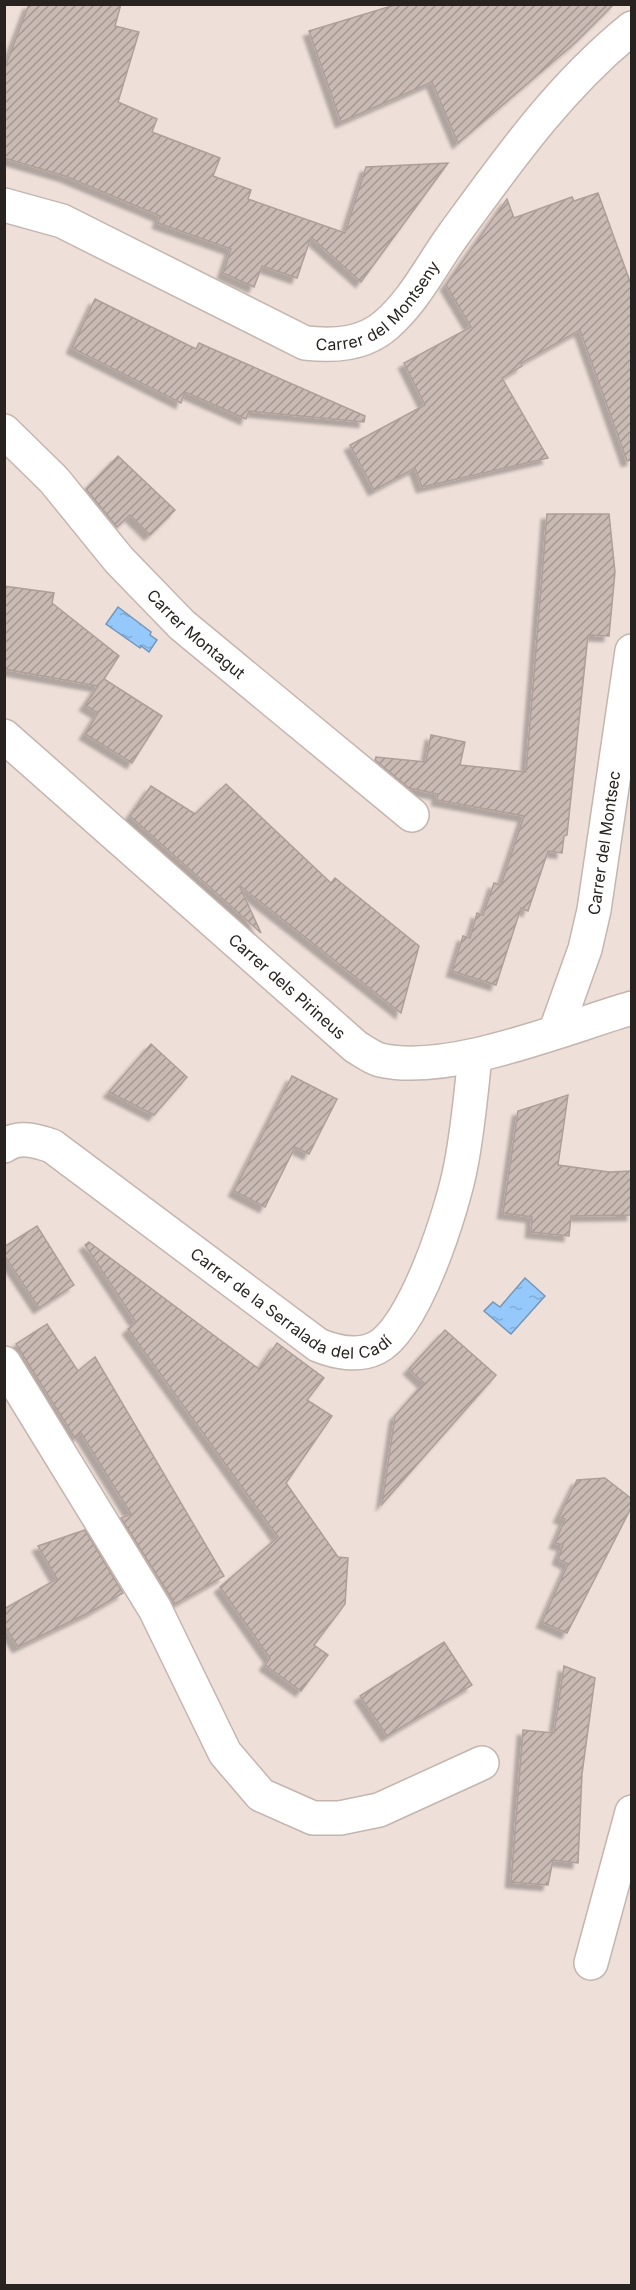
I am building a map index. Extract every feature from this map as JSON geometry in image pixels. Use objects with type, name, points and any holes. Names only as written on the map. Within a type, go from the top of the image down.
[{"type":"street","name":"Carrer del Montseny","points":[[4,205],[62,221],[305,343],[333,346],[363,339],[386,326],[410,300],[512,153],[592,61],[632,28]]},
{"type":"street","name":"Carrer Montagut","points":[[4,431],[54,480],[119,560],[182,625],[412,815]]},
{"type":"street","name":"Carrer del Montsec","points":[[556,1030],[585,949],[594,910],[632,651]]},
{"type":"street","name":"Carrer dels Pirineus","points":[[4,735],[356,1047],[377,1060],[400,1063],[475,1056],[632,1008]]},
{"type":"street","name":"Carrer de la Serralada del Cadí","points":[[4,1146],[30,1139],[52,1146],[318,1345],[335,1352],[375,1349],[393,1336],[407,1316],[442,1232],[461,1166],[475,1056]]},
{"type":"street","points":[[4,1363],[155,1609],[225,1753],[261,1795],[313,1818],[340,1818],[379,1810],[482,1763]]},
{"type":"street","points":[[591,1963],[632,1812]]},
{"type":"water","points":[[118,607],[151,632],[150,635],[157,640],[149,652],[106,624]]},
{"type":"water","points":[[525,1278],[545,1296],[511,1334],[484,1311],[493,1302],[500,1307]]},
{"type":"building","points":[[29,4],[121,4],[115,26],[139,32],[118,102],[157,119],[152,132],[220,158],[213,176],[251,190],[248,199],[345,233],[366,167],[448,163],[361,282],[311,237],[297,278],[262,266],[254,287],[223,273],[231,249],[158,223],[160,216],[65,176],[4,158],[4,70]]},
{"type":"building","points":[[398,4],[614,4],[576,42],[458,143],[432,82],[341,122],[309,31]]},
{"type":"building","points":[[598,193],[632,287],[632,460],[627,461],[580,330],[521,363],[522,366],[502,378],[548,458],[422,487],[415,468],[374,490],[350,445],[425,405],[404,363],[471,327],[446,285],[507,199],[514,218],[572,197],[574,201]]},
{"type":"building","points":[[95,299],[196,349],[199,343],[365,416],[364,422],[249,411],[246,419],[185,392],[181,403],[72,348]]},
{"type":"building","points":[[118,456],[175,510],[150,535],[130,515],[117,527],[86,489]]},
{"type":"building","points":[[547,514],[609,514],[615,572],[609,636],[588,635],[567,835],[564,836],[562,853],[548,851],[528,911],[521,908],[496,985],[452,971],[463,936],[470,938],[477,913],[483,915],[494,883],[501,885],[524,816],[437,800],[438,794],[409,788],[375,760],[376,757],[426,762],[431,735],[465,742],[460,765],[526,772]]},
{"type":"building","points":[[4,586],[54,593],[52,603],[119,656],[104,679],[162,716],[132,763],[85,734],[98,713],[85,705],[98,686],[4,669]]},
{"type":"building","points":[[226,784],[331,883],[335,878],[419,946],[401,1013],[239,885],[261,933],[130,816],[151,786],[195,814]]},
{"type":"building","points":[[151,1044],[187,1077],[154,1115],[109,1092]]},
{"type":"building","points":[[292,1076],[337,1099],[309,1154],[295,1147],[265,1207],[234,1191]]},
{"type":"building","points":[[568,1095],[558,1165],[609,1172],[632,1171],[632,1215],[571,1216],[569,1236],[531,1232],[532,1217],[503,1213],[518,1111]]},
{"type":"building","points":[[37,1226],[74,1285],[39,1308],[4,1255],[4,1247]]},
{"type":"building","points":[[89,1242],[259,1369],[277,1343],[324,1378],[307,1400],[332,1416],[286,1483],[338,1557],[348,1558],[345,1604],[314,1645],[328,1655],[301,1691],[265,1665],[270,1658],[220,1587],[278,1537],[128,1329],[136,1322],[85,1245]]},
{"type":"building","points":[[47,1324],[78,1371],[95,1357],[224,1576],[175,1604],[121,1518],[131,1514],[81,1433],[75,1438],[16,1344]]},
{"type":"building","points":[[445,1330],[496,1375],[382,1504],[395,1416],[424,1383],[409,1369]]},
{"type":"building","points":[[605,1478],[632,1499],[632,1506],[567,1633],[542,1622],[568,1564],[558,1559],[563,1545],[555,1543],[565,1519],[559,1517],[577,1480]]},
{"type":"building","points":[[85,1530],[123,1593],[92,1611],[18,1647],[4,1625],[4,1609],[57,1579],[38,1546]]},
{"type":"building","points":[[444,1642],[472,1685],[387,1736],[360,1696]]},
{"type":"building","points":[[564,1666],[595,1678],[582,1774],[578,1863],[553,1860],[548,1885],[511,1882],[523,1730],[554,1733]]}]
